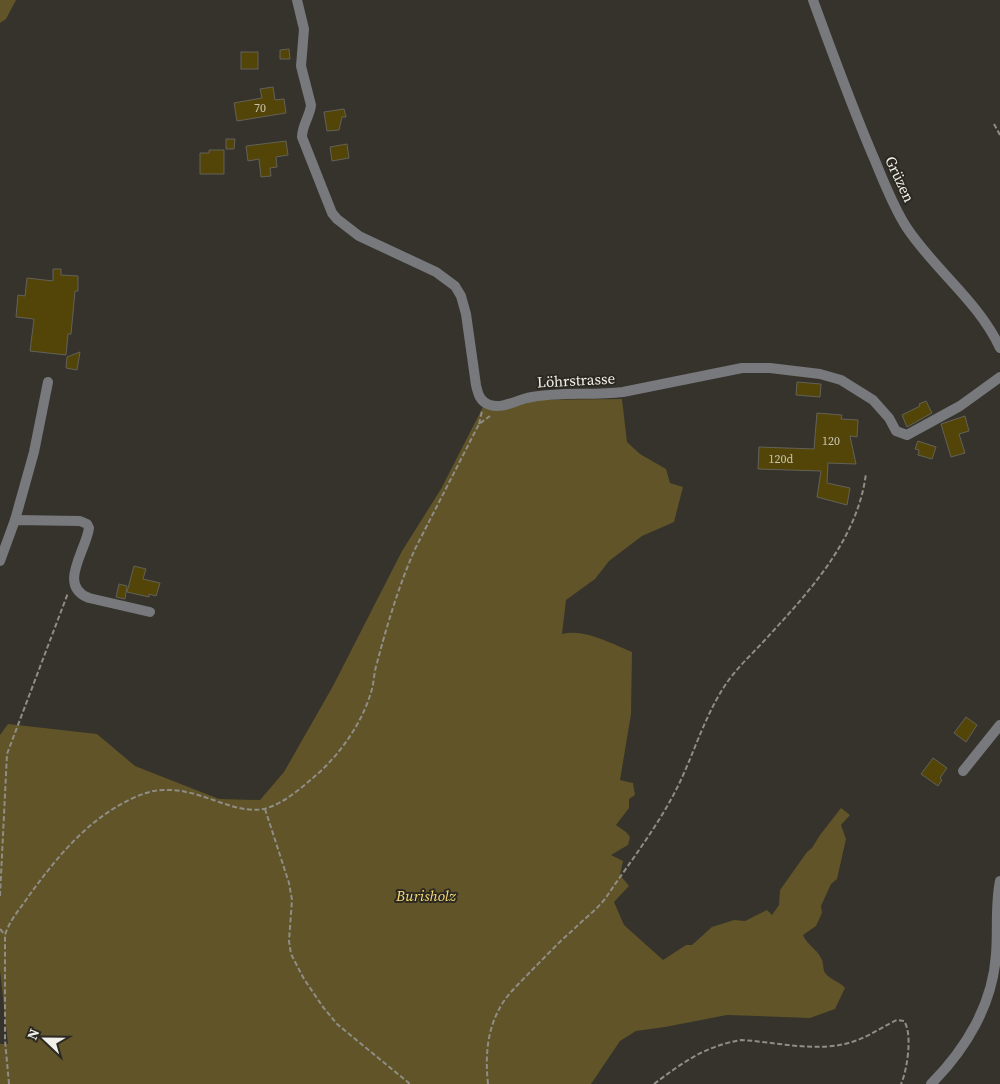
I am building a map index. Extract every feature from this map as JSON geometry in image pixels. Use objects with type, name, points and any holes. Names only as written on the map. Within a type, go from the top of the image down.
[{"type":"street","name":"Löhrstrasse","points":[[296,0],[304,29],[301,66],[312,105],[303,128],[302,139],[332,213],[359,236],[436,272],[455,286],[461,296],[466,314],[478,394],[484,402],[491,406],[507,405],[526,398],[551,394],[607,394],[623,392],[742,368],[770,368],[820,374],[841,380],[873,400],[889,418],[896,431],[906,434],[960,406],[1000,378]]},
{"type":"street","name":"Grüzen","points":[[813,0],[856,116],[906,227],[921,248],[988,325],[1000,348]]},
{"type":"street","points":[[0,561],[32,460],[48,382]]},
{"type":"street","points":[[14,520],[74,520],[87,524],[89,528],[88,535],[73,579],[75,589],[84,596],[150,612]]},
{"type":"street","points":[[963,771],[1000,725]]},
{"type":"street","points":[[931,1084],[955,1058],[978,1022],[985,1004],[996,956],[997,903],[1000,881]]},
{"type":"path","points":[[994,124],[1000,135]]},
{"type":"path","points":[[9,1084],[5,1040],[5,935],[12,920],[39,881],[72,841],[92,823],[118,806],[142,794],[163,790],[186,792],[234,806],[265,809],[288,796],[315,776],[332,759],[348,739],[367,702],[376,665],[406,568],[415,548],[479,424],[507,405]]},
{"type":"path","points":[[488,1084],[488,1041],[491,1027],[503,1003],[512,991],[566,936],[606,899],[660,818],[676,790],[712,708],[732,676],[800,601],[841,544],[857,510],[866,473]]},
{"type":"path","points":[[0,896],[7,754],[73,579]]},
{"type":"path","points":[[265,809],[290,883],[292,900],[289,941],[291,954],[304,979],[337,1024],[410,1084]]},
{"type":"path","points":[[0,929],[5,935]]},
{"type":"path","points":[[654,1084],[696,1055],[714,1046],[728,1042],[741,1040],[826,1047],[841,1045],[862,1038],[897,1020],[904,1021],[908,1030],[906,1064],[901,1084]]},
{"type":"green space","points":[[0,0],[16,0],[6,19],[0,23]]},
{"type":"green space","name":"Burisholz","points":[[622,399],[627,442],[640,454],[666,469],[670,483],[683,487],[674,522],[642,536],[609,561],[595,579],[566,600],[562,634],[579,633],[588,635],[632,652],[631,714],[620,780],[633,783],[635,795],[629,799],[629,808],[616,825],[630,837],[628,845],[611,855],[623,861],[620,875],[629,886],[614,902],[624,925],[663,960],[686,945],[692,945],[712,927],[734,920],[745,921],[767,910],[772,915],[779,905],[780,890],[841,808],[850,815],[841,825],[846,839],[837,879],[831,884],[821,906],[822,913],[816,926],[803,935],[822,960],[826,974],[845,988],[835,1009],[810,1018],[727,1015],[636,1031],[620,1041],[591,1084],[0,1084],[0,1044],[8,1044],[0,970],[0,735],[8,724],[97,734],[135,766],[219,799],[260,800],[284,772],[333,686],[402,551],[441,489],[484,405],[525,400]]},
{"type":"building","points":[[289,49],[290,59],[280,59],[280,50]]},
{"type":"building","points":[[241,52],[258,52],[258,69],[241,69]]},
{"type":"building","points":[[273,87],[275,100],[284,99],[286,113],[237,121],[234,103],[262,98],[260,89]]},
{"type":"building","points":[[344,109],[346,117],[342,117],[339,130],[327,131],[324,112]]},
{"type":"building","points":[[226,139],[235,139],[234,149],[226,149]]},
{"type":"building","points":[[286,141],[288,155],[276,157],[277,167],[270,168],[271,176],[261,177],[259,159],[248,161],[246,146]]},
{"type":"building","points":[[347,144],[349,158],[332,161],[330,147]]},
{"type":"building","points":[[209,150],[224,150],[224,174],[200,174],[200,153],[209,153]]},
{"type":"building","points":[[53,269],[61,269],[61,275],[78,276],[78,291],[75,291],[71,334],[68,334],[66,355],[30,351],[34,319],[16,317],[18,295],[25,296],[27,278],[53,281]]},
{"type":"building","points":[[80,352],[77,370],[66,368],[67,357]]},
{"type":"building","points":[[797,382],[821,384],[820,397],[796,395]]},
{"type":"building","points":[[926,401],[932,413],[907,427],[902,415]]},
{"type":"building","points":[[817,413],[842,415],[841,419],[858,420],[857,437],[850,436],[856,464],[828,463],[827,483],[850,488],[847,505],[817,497],[821,471],[758,469],[759,447],[814,449]]},
{"type":"building","points":[[965,416],[969,431],[959,434],[965,453],[951,457],[941,424]]},
{"type":"building","points":[[918,441],[936,447],[932,459],[918,455],[919,450],[915,449]]},
{"type":"building","points":[[134,566],[146,569],[143,579],[160,583],[156,596],[149,594],[149,597],[127,592]]},
{"type":"building","points":[[119,584],[127,586],[125,599],[116,597]]},
{"type":"building","points":[[966,717],[977,725],[966,742],[954,733]]},
{"type":"building","points":[[933,758],[947,768],[940,778],[942,780],[938,786],[921,774]]}]
